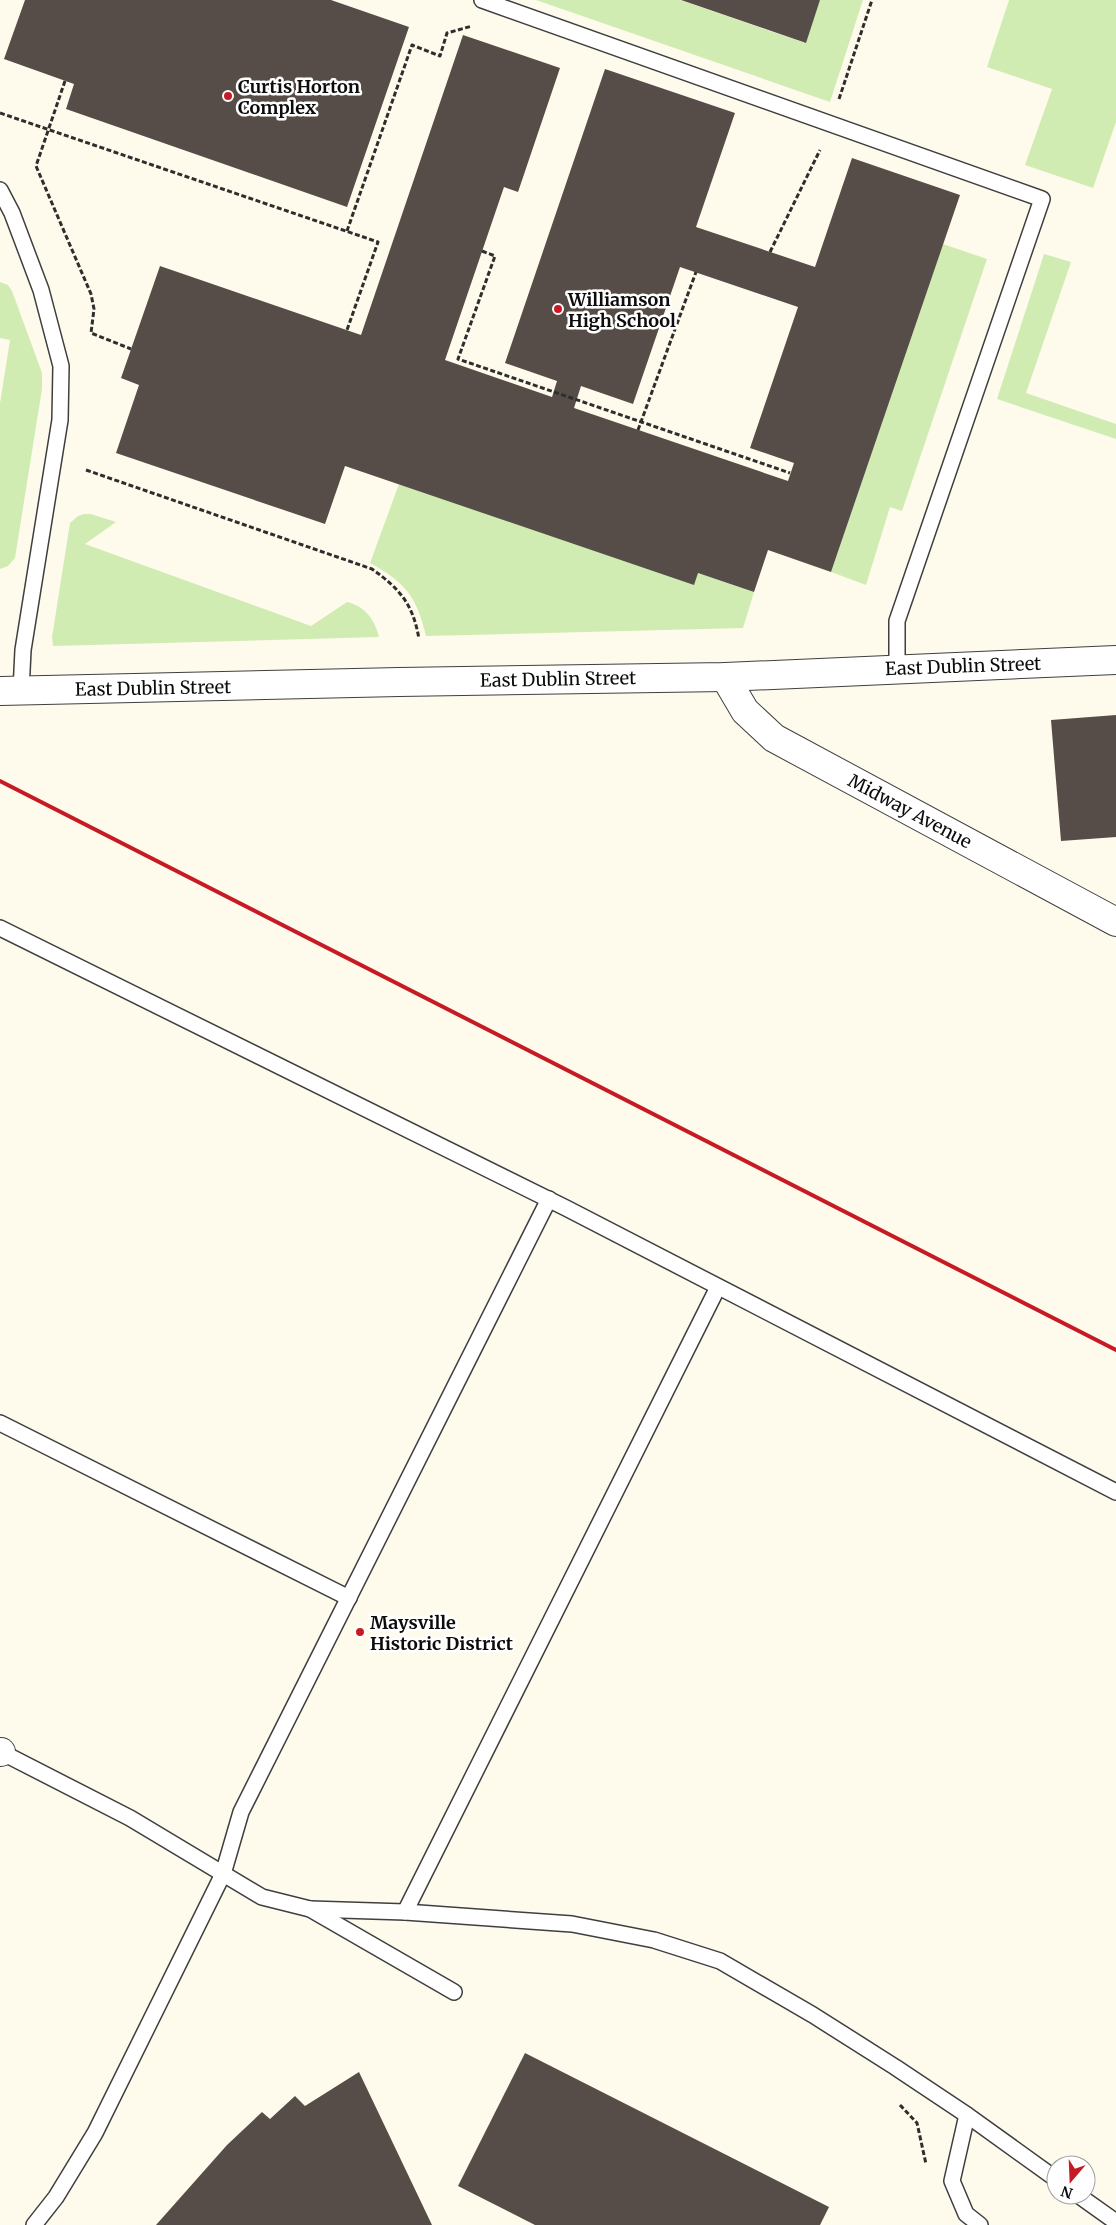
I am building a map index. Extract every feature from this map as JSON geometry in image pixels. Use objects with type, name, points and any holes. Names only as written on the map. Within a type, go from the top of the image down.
[{"type":"street","name":"East Dublin Street","points":[[11,691],[725,677],[1116,660]]},
{"type":"street","name":"Midway Avenue","points":[[725,677],[745,711],[774,738],[1116,922]]},
{"type":"lane","points":[[482,0],[1042,199],[897,621],[897,669]]},
{"type":"lane","points":[[0,190],[12,213],[41,290],[61,366],[60,420],[24,650],[11,691]]},
{"type":"lane","points":[[0,928],[549,1200],[1116,1492]]},
{"type":"lane","points":[[34,2225],[56,2197],[95,2133],[223,1874],[241,1812],[549,1200]]},
{"type":"lane","points":[[405,1912],[718,1287]]},
{"type":"lane","points":[[0,1422],[349,1598]]},
{"type":"lane","points":[[0,1753],[130,1818],[262,1897],[310,1909],[405,1912],[572,1924],[654,1940],[720,1961],[813,2015],[967,2115],[1046,2172]]},
{"type":"lane","points":[[310,1909],[454,1992]]},
{"type":"lane","points":[[967,2115],[952,2181],[966,2214],[980,2225]]},
{"type":"lane","points":[[1092,2205],[1116,2222]]},
{"type":"path","points":[[346,231],[412,45],[440,56],[447,33],[472,26],[481,29]]},
{"type":"path","points":[[65,81],[36,166],[91,294],[94,310],[91,333],[131,349]]},
{"type":"path","points":[[0,113],[378,242],[348,330]]},
{"type":"path","points":[[482,251],[495,256],[458,359],[790,473]]},
{"type":"path","points":[[638,430],[696,272]]},
{"type":"path","points":[[86,470],[372,569],[402,594],[416,622],[419,639]]},
{"type":"path","points":[[898,2103],[916,2123],[928,2169]]},
{"type":"green space","points":[[536,0],[680,0],[805,43],[820,0],[863,0],[830,102]]},
{"type":"green space","points":[[1009,0],[1116,0],[1116,122],[1093,188],[1025,165],[1052,89],[987,67]]},
{"type":"green space","points":[[943,244],[987,259],[902,511],[890,507],[866,585],[831,572]]},
{"type":"green space","points":[[1044,254],[1071,262],[1026,393],[1116,424],[1116,439],[997,399]]},
{"type":"green space","points":[[0,282],[8,285],[12,291],[42,373],[42,389],[15,558],[8,566],[0,569],[0,403],[10,340],[0,338]]},
{"type":"green space","points":[[399,484],[698,573],[754,592],[743,628],[426,636],[414,601],[408,592],[392,577],[370,563]]},
{"type":"green space","points":[[91,514],[116,522],[85,544],[311,626],[347,602],[364,610],[375,625],[379,637],[53,646],[52,637],[70,523],[78,516]]},
{"type":"building","name":"Curtis Horton Complex","points":[[25,0],[331,0],[409,27],[347,207],[66,109],[74,84],[4,59]]},
{"type":"building","points":[[681,0],[820,0],[806,43]]},
{"type":"building","points":[[463,35],[560,68],[518,192],[504,187],[445,360],[552,397],[557,381],[505,363],[605,69],[735,113],[696,227],[815,267],[852,158],[960,195],[831,572],[768,550],[754,592],[698,573],[694,585],[345,466],[325,524],[116,453],[139,385],[121,378],[160,266],[361,335]],"holes":[[[680,267],[798,307],[750,448],[794,463],[788,481],[574,408],[581,386],[633,404]]]},
{"type":"building","points":[[1116,715],[1116,837],[1061,841],[1051,720]]},
{"type":"building","points":[[525,2053],[829,2207],[820,2225],[535,2225],[458,2186]]},
{"type":"building","points":[[359,2072],[432,2225],[156,2225],[227,2145],[262,2112],[270,2119],[295,2096],[305,2106]]},
{"type":"railway","points":[[0,781],[1116,1350]]},
{"type":"place","name":"Curtis Horton Complex","points":[[228,96]]},
{"type":"place","name":"Williamson High School","points":[[558,309]]},
{"type":"place","name":"Maysville Historic District","points":[[360,1632]]}]
